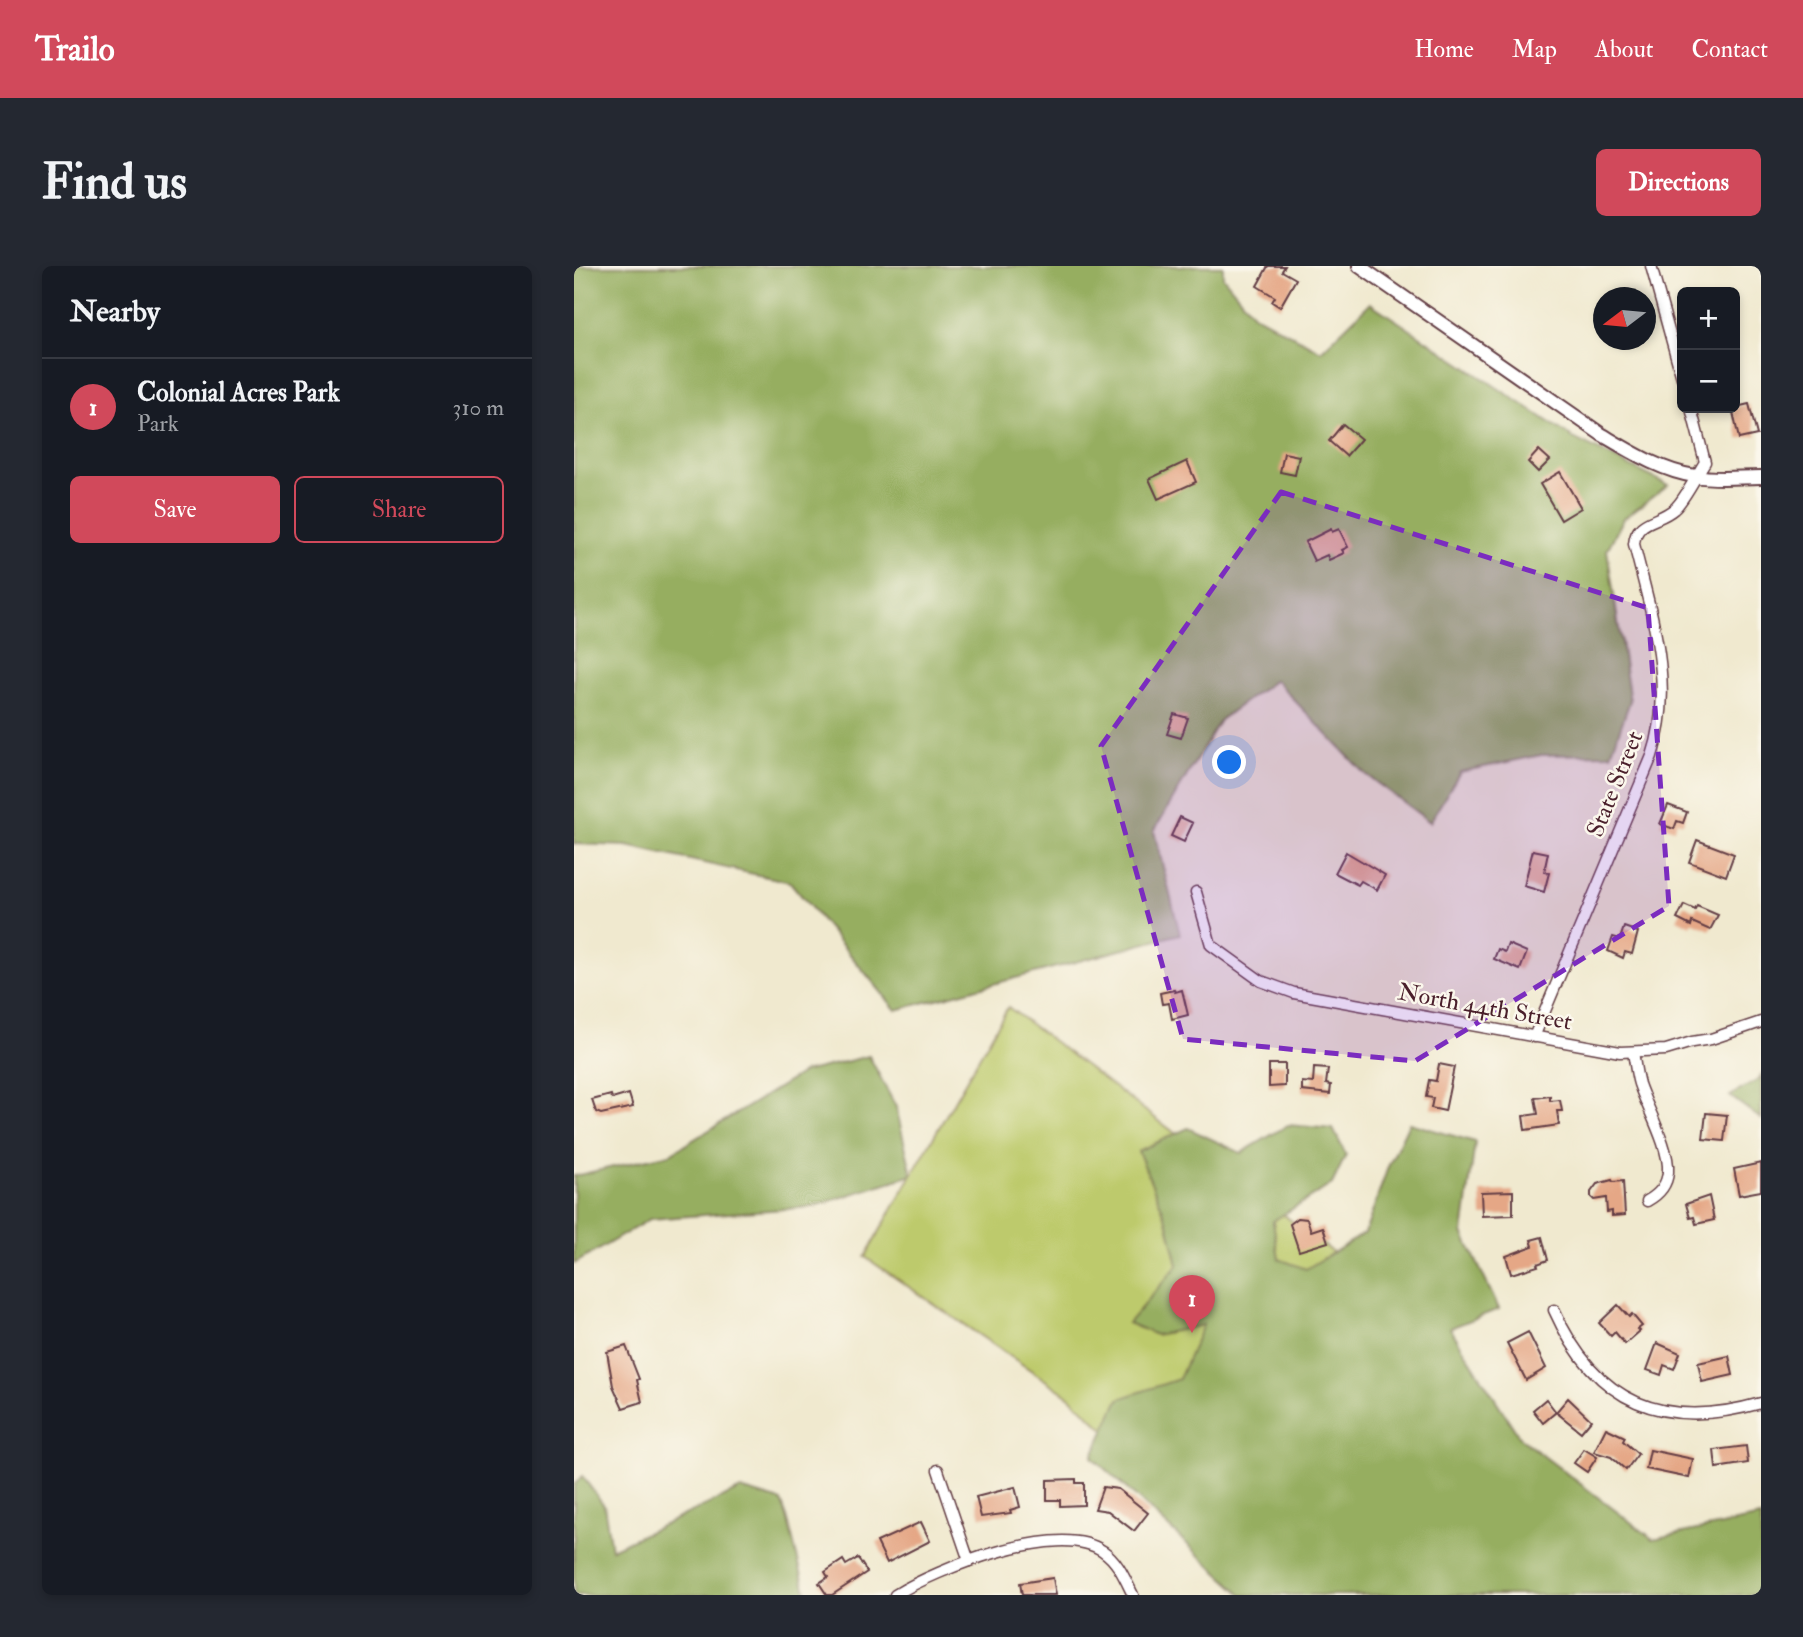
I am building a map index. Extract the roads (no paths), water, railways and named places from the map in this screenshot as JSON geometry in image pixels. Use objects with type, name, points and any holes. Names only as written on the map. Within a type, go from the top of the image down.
[{"type":"street","points":[[1359,266],[1601,434],[1633,453],[1672,471],[1694,476],[1719,479],[1761,477]]},
{"type":"street","points":[[1651,266],[1677,359]]},
{"type":"street","points":[[1692,413],[1705,462],[1694,476]]},
{"type":"street","name":"State Street","points":[[1534,1037],[1652,756],[1661,727],[1663,681],[1654,624],[1634,544],[1635,535],[1640,527],[1666,516],[1676,508],[1694,476]]},
{"type":"street","name":"North 44th Street","points":[[1196,892],[1210,945],[1251,974],[1281,990],[1620,1052],[1667,1050],[1761,1022]]},
{"type":"street","points":[[1633,1052],[1639,1084],[1669,1170],[1661,1190],[1647,1201]]},
{"type":"street","points":[[1555,1310],[1571,1344],[1597,1376],[1620,1393],[1646,1406],[1665,1412],[1695,1415],[1725,1412],[1761,1403]]},
{"type":"street","points":[[938,1470],[969,1561]]},
{"type":"street","points":[[895,1595],[969,1561],[1029,1545],[1071,1540],[1092,1544],[1103,1551],[1117,1565],[1133,1595]]},
{"type":"place","name":"Colonial Acres Park","points":[[1192,1333]]}]
